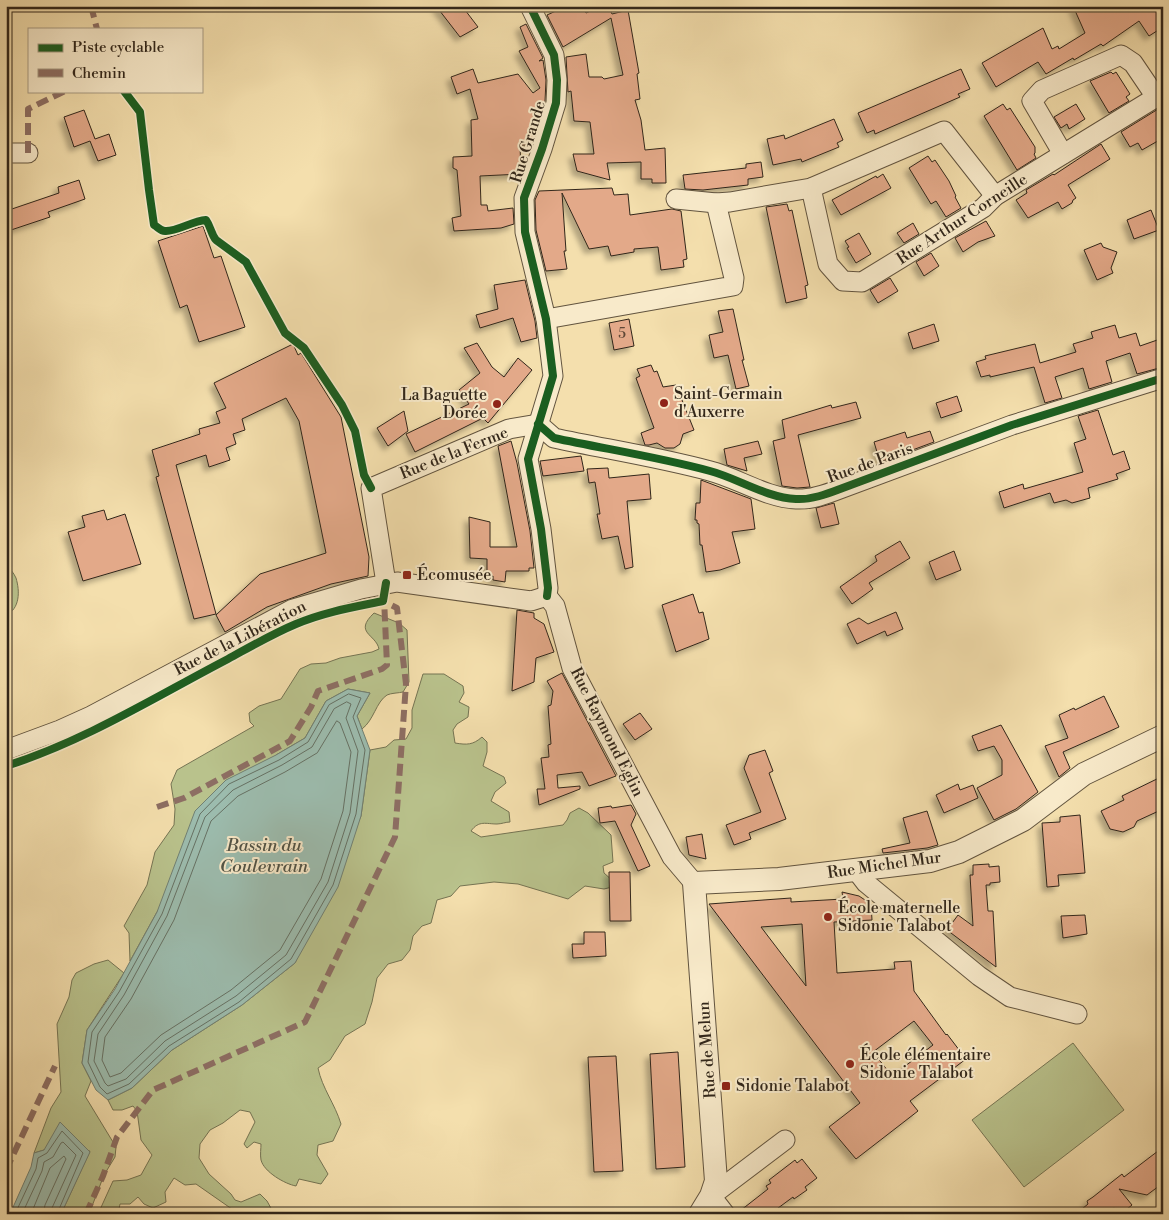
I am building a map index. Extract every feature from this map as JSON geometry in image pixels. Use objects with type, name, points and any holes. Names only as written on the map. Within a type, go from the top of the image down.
[{"type":"street","name":"Rue Grande","points":[[530,6],[554,55],[558,80],[556,103],[524,198],[525,232],[546,318],[553,376],[538,424]]},
{"type":"street","points":[[1063,154],[1032,101],[1042,90],[1121,55],[1133,63],[1159,95]]},
{"type":"street","name":"Rue Arthur Corneille","points":[[811,188],[828,264],[844,281],[862,282],[983,208],[995,196],[1159,95]]},
{"type":"street","points":[[676,199],[716,203],[730,202],[811,188],[944,131],[995,196]]},
{"type":"street","points":[[6,153],[28,153]]},
{"type":"street","points":[[546,318],[733,286],[734,278],[716,203]]},
{"type":"street","name":"Rue de Paris","points":[[538,424],[554,438],[712,471],[784,498],[798,499],[840,490],[1012,425],[1163,378]]},
{"type":"street","name":"Rue de la Ferme","points":[[386,583],[371,488],[509,429],[538,424]]},
{"type":"street","name":"Rue Raymond Eglin","points":[[538,424],[528,459],[541,529],[548,588],[547,596],[555,606],[572,668],[672,857],[694,883]]},
{"type":"street","name":"Rue de la Libération","points":[[6,750],[91,716],[293,608],[336,595],[397,582],[531,601],[547,596]]},
{"type":"street","name":"Rue Michel Mur","points":[[694,883],[779,879],[856,870],[930,861],[959,852],[1023,820],[1084,774],[1163,736]]},
{"type":"street","points":[[856,870],[866,883],[979,976],[1010,996],[1078,1014]]},
{"type":"street","name":"Rue de Melun","points":[[694,883],[716,1180],[712,1208]]},
{"type":"street","points":[[712,1208],[785,1140]]},
{"type":"green space","points":[[6,563],[16,578],[18,599],[14,609],[6,615]]},
{"type":"green space","points":[[374,613],[399,623],[407,630],[409,682],[403,692],[389,694],[383,698],[362,729],[357,716],[370,693],[348,689],[326,701],[305,738],[276,755],[157,912],[130,961],[129,933],[124,926],[147,885],[155,852],[174,825],[175,809],[171,784],[177,770],[254,726],[250,722],[249,713],[259,706],[281,699],[300,669],[311,664],[326,663],[379,649],[366,629],[368,620]]},
{"type":"green space","points":[[423,674],[444,674],[463,686],[464,693],[459,702],[469,707],[468,717],[457,724],[453,730],[455,743],[470,744],[482,737],[487,742],[487,752],[483,766],[504,777],[506,783],[495,792],[491,801],[509,812],[510,822],[480,824],[471,831],[481,837],[563,825],[570,813],[579,808],[588,813],[611,835],[613,862],[603,866],[604,873],[613,881],[612,887],[604,889],[585,886],[568,899],[518,884],[494,882],[460,886],[451,896],[437,900],[431,923],[422,926],[413,936],[410,950],[402,960],[388,964],[377,978],[365,1024],[345,1036],[330,1060],[318,1068],[322,1082],[341,1124],[333,1141],[318,1145],[317,1155],[328,1174],[321,1184],[299,1179],[296,1186],[286,1183],[270,1173],[261,1160],[261,1144],[254,1142],[247,1148],[244,1144],[255,1122],[250,1112],[240,1110],[210,1130],[200,1144],[199,1158],[209,1174],[235,1200],[241,1202],[260,1194],[272,1210],[271,1214],[239,1214],[196,1184],[185,1185],[174,1178],[165,1192],[166,1202],[153,1208],[144,1204],[138,1197],[130,1204],[120,1204],[118,1214],[98,1214],[113,1181],[127,1180],[141,1175],[152,1155],[141,1140],[137,1111],[133,1106],[122,1110],[113,1110],[108,1100],[132,1088],[172,1050],[242,1005],[295,963],[361,816],[370,750],[386,747],[394,740],[406,739],[412,728],[412,710]]},
{"type":"green space","points":[[108,960],[124,973],[87,1030],[82,1063],[91,1081],[85,1096],[116,1147],[115,1157],[104,1175],[89,1214],[61,1214],[90,1151],[44,1150],[34,1153],[51,1108],[61,1092],[57,1024],[69,997],[72,980],[76,973],[94,964]]},
{"type":"green space","points":[[1073,1043],[1124,1110],[1024,1187],[972,1120]]},
{"type":"water","name":"Bassin du Coulevrain","points":[[348,689],[370,693],[357,716],[370,750],[361,816],[338,887],[295,963],[242,1005],[172,1050],[132,1088],[108,1100],[96,1090],[82,1063],[87,1030],[115,989],[157,912],[195,811],[226,780],[305,738],[326,701]]},
{"type":"water","points":[[60,1122],[90,1152],[61,1214],[10,1214],[31,1167],[34,1153],[44,1150]]},
{"type":"building","points":[[436,6],[462,6],[478,27],[460,37]]},
{"type":"building","points":[[567,6],[582,6],[586,13],[601,6],[608,6],[612,14],[628,10],[639,73],[637,74],[640,99],[635,100],[641,120],[645,150],[665,148],[666,183],[652,183],[652,179],[641,179],[641,162],[607,163],[610,180],[577,171],[573,154],[594,154],[590,122],[574,121],[571,91],[568,92],[566,57],[586,54],[589,77],[602,77],[604,79],[623,75],[611,18],[563,47],[547,15]]},
{"type":"building","points":[[1073,6],[1163,6],[1163,27],[1149,36],[1139,21],[1103,46],[1101,44],[1046,74],[1038,62],[996,87],[982,63],[1043,28],[1052,49],[1058,46],[1059,49],[1085,33]]},
{"type":"building","points":[[526,24],[543,58],[539,61],[543,60],[546,80],[545,101],[531,145],[520,145],[521,174],[480,176],[481,205],[487,205],[488,211],[513,208],[514,224],[501,228],[454,231],[452,218],[461,216],[457,170],[453,168],[453,157],[472,156],[471,120],[478,119],[470,89],[457,94],[451,77],[473,69],[478,83],[518,74],[533,93],[540,88],[519,51],[528,47],[520,27]]},
{"type":"building","points":[[961,69],[970,89],[958,94],[960,97],[875,134],[874,130],[867,133],[858,113]]},
{"type":"building","points":[[1111,72],[1113,74],[1116,72],[1130,94],[1126,97],[1129,101],[1109,113],[1090,81]]},
{"type":"building","points":[[1003,104],[1007,110],[1010,108],[1035,147],[1034,154],[1036,158],[1017,170],[984,116]]},
{"type":"building","points":[[1076,104],[1085,119],[1069,129],[1067,124],[1061,128],[1054,117]]},
{"type":"building","points":[[1163,106],[1163,138],[1142,150],[1138,143],[1130,147],[1121,132]]},
{"type":"building","points":[[84,110],[95,139],[109,134],[116,155],[98,161],[90,141],[74,147],[64,117]]},
{"type":"building","points":[[834,119],[843,140],[837,143],[839,147],[802,162],[801,159],[773,165],[767,139],[784,135],[785,139]]},
{"type":"building","points":[[1101,144],[1110,159],[1068,185],[1076,198],[1072,203],[1062,209],[1058,202],[1028,218],[1016,200],[1027,193],[1026,190],[1054,175]]},
{"type":"building","points":[[928,156],[932,162],[935,160],[949,181],[961,208],[946,217],[936,201],[931,204],[909,168]]},
{"type":"building","points":[[761,162],[763,177],[748,179],[748,185],[703,190],[685,189],[683,175],[746,168],[746,164]]},
{"type":"building","points":[[883,174],[891,188],[841,215],[832,200]]},
{"type":"building","points":[[79,180],[85,199],[48,212],[50,217],[11,230],[6,211],[59,193],[58,187]]},
{"type":"building","points":[[612,188],[614,195],[628,194],[630,215],[672,209],[681,211],[687,259],[683,260],[684,267],[661,270],[658,247],[634,249],[634,252],[611,256],[608,246],[589,249],[562,193],[566,251],[564,251],[567,269],[546,271],[536,230],[535,200],[539,191]]},
{"type":"building","points":[[787,204],[789,211],[792,210],[808,285],[805,286],[807,298],[786,303],[766,207]]},
{"type":"building","points":[[1151,210],[1159,230],[1134,239],[1127,220]]},
{"type":"building","points":[[986,221],[995,236],[978,242],[963,252],[955,238]]},
{"type":"building","points":[[913,223],[919,234],[904,243],[897,233]]},
{"type":"building","points":[[203,226],[214,258],[221,256],[245,327],[199,342],[187,305],[180,308],[158,241]]},
{"type":"building","points":[[859,233],[871,254],[856,263],[845,241]]},
{"type":"building","points":[[1101,243],[1103,247],[1117,252],[1111,268],[1113,273],[1097,280],[1084,250]]},
{"type":"building","points":[[931,253],[939,266],[924,276],[916,262]]},
{"type":"building","points":[[890,278],[898,291],[878,303],[870,290]]},
{"type":"building","points":[[525,280],[537,338],[521,342],[513,318],[480,328],[476,315],[498,309],[494,285]]},
{"type":"building","points":[[733,309],[744,360],[742,360],[749,386],[736,389],[728,355],[714,358],[709,335],[723,332],[718,311]]},
{"type":"building","points":[[629,319],[634,346],[614,350],[609,323]]},
{"type":"building","points":[[934,324],[939,341],[913,349],[908,333]]},
{"type":"building","points":[[1115,325],[1119,338],[1136,333],[1140,346],[1163,338],[1163,367],[1137,374],[1130,353],[1106,361],[1112,382],[1089,389],[1083,368],[1055,377],[1062,398],[1045,403],[1034,367],[990,377],[990,375],[981,377],[976,362],[986,359],[985,356],[1035,344],[1040,363],[1076,352],[1073,344],[1093,338],[1091,332]]},
{"type":"building","points":[[477,343],[492,367],[504,377],[518,358],[532,370],[488,423],[483,418],[415,452],[406,434],[469,404],[459,390],[480,373],[464,348]]},
{"type":"building","points":[[293,344],[298,355],[301,353],[341,417],[369,557],[368,576],[331,584],[267,607],[225,632],[216,615],[260,574],[326,553],[299,421],[286,398],[242,419],[245,430],[233,434],[236,444],[226,448],[230,460],[209,467],[206,455],[176,465],[216,614],[194,619],[156,477],[159,476],[152,450],[200,434],[199,429],[220,423],[216,412],[226,408],[214,383]]},
{"type":"building","name":"Saint-Germain d'Auxerre","points":[[651,365],[654,372],[657,371],[663,387],[676,385],[694,430],[683,434],[680,444],[674,448],[665,448],[657,443],[645,445],[641,433],[654,428],[636,378],[640,376],[637,369]]},
{"type":"building","points":[[957,396],[962,411],[941,418],[936,403]]},
{"type":"building","points":[[856,402],[861,418],[798,435],[810,487],[782,486],[773,441],[785,438],[782,420],[831,405],[832,408]]},
{"type":"building","points":[[1098,410],[1113,455],[1124,451],[1130,469],[1116,474],[1118,479],[1088,488],[1090,498],[1072,503],[1066,500],[1054,503],[1050,493],[1004,508],[999,492],[1023,484],[1024,489],[1083,472],[1074,443],[1086,439],[1078,416]]},
{"type":"building","points":[[404,411],[408,431],[388,446],[377,428]]},
{"type":"building","points":[[930,431],[934,442],[880,462],[874,442],[905,432],[907,438]]},
{"type":"building","points":[[511,441],[530,531],[534,568],[529,568],[529,571],[506,571],[505,582],[493,580],[493,576],[487,576],[487,559],[470,558],[469,517],[490,522],[490,547],[517,547],[498,446]]},
{"type":"building","points":[[758,441],[762,454],[744,458],[747,471],[727,465],[724,449]]},
{"type":"building","points":[[581,456],[584,471],[543,476],[540,461]]},
{"type":"building","points":[[608,468],[609,478],[649,474],[651,499],[627,501],[633,567],[625,569],[618,536],[602,539],[597,514],[600,514],[595,482],[589,483],[587,469]]},
{"type":"building","points":[[701,480],[751,499],[755,529],[732,532],[740,563],[720,570],[706,572],[702,545],[700,545],[699,524],[695,520],[696,503],[700,503]]},
{"type":"building","points":[[834,503],[839,524],[821,528],[816,508]]},
{"type":"building","points":[[104,510],[107,520],[125,514],[141,564],[83,581],[68,532],[85,527],[82,516]]},
{"type":"building","points":[[900,541],[910,558],[869,583],[873,589],[852,604],[840,587],[877,561],[875,556]]},
{"type":"building","points":[[954,551],[961,570],[936,580],[929,562]]},
{"type":"building","points":[[693,594],[699,613],[703,612],[709,639],[676,652],[662,605]]},
{"type":"building","points":[[517,610],[534,613],[534,618],[544,624],[554,652],[536,658],[534,682],[512,691]]},
{"type":"building","points":[[896,612],[903,629],[887,636],[885,631],[857,644],[847,624],[859,618],[868,624]]},
{"type":"building","points":[[562,673],[616,776],[589,786],[582,772],[557,775],[558,788],[580,786],[580,789],[539,805],[537,789],[545,789],[541,758],[549,757],[548,745],[551,744],[548,706],[551,705],[553,691],[547,681]]},
{"type":"building","points":[[1104,696],[1119,727],[1063,752],[1070,768],[1059,777],[1045,746],[1068,738],[1059,715],[1074,708],[1075,710]]},
{"type":"building","points":[[640,713],[652,729],[635,740],[623,724]]},
{"type":"building","points":[[1001,725],[1038,792],[1016,809],[994,820],[977,788],[1002,775],[1002,760],[994,746],[978,751],[972,736]]},
{"type":"building","points":[[765,750],[773,771],[769,773],[786,819],[749,833],[751,839],[734,845],[726,825],[761,812],[744,768],[749,755]]},
{"type":"building","points":[[1163,776],[1163,809],[1137,821],[1134,827],[1123,832],[1110,829],[1101,811],[1124,800],[1122,796]]},
{"type":"building","points":[[958,784],[960,790],[973,785],[978,798],[944,813],[936,795]]},
{"type":"building","points":[[631,805],[636,814],[631,825],[650,866],[638,871],[615,821],[600,823],[598,808]]},
{"type":"building","points":[[927,811],[938,845],[883,853],[882,849],[910,843],[903,818]]},
{"type":"building","points":[[1080,815],[1085,873],[1058,875],[1059,886],[1047,887],[1042,823],[1060,822],[1060,817]]},
{"type":"building","points":[[702,834],[706,859],[689,855],[686,837]]},
{"type":"building","points":[[989,864],[989,867],[999,866],[1000,882],[986,885],[988,911],[993,911],[996,967],[947,930],[958,915],[973,926],[970,875],[973,875],[973,865]]},
{"type":"building","points":[[609,872],[630,872],[631,921],[610,921]]},
{"type":"building","points":[[842,892],[859,896],[871,904],[872,920],[834,922],[837,973],[895,969],[894,962],[911,961],[914,991],[966,1059],[910,1101],[918,1111],[856,1159],[829,1127],[860,1103],[709,904],[791,898],[791,902],[843,899]],"holes":[[[802,924],[806,986],[761,927]],[[914,1021],[933,1045],[892,1076],[873,1052]]]},
{"type":"building","points":[[1085,915],[1087,934],[1063,938],[1061,916]]},
{"type":"building","points":[[584,932],[605,932],[606,956],[573,958],[572,944],[584,944]]},
{"type":"building","points":[[678,1052],[685,1167],[656,1169],[650,1054]]},
{"type":"building","points":[[616,1056],[623,1171],[594,1172],[588,1057]]},
{"type":"building","points":[[1158,1151],[1163,1157],[1163,1183],[1147,1195],[1119,1189],[1132,1205],[1121,1214],[1114,1208],[1106,1214],[1076,1214],[1088,1204],[1087,1201],[1122,1174],[1124,1177]]},
{"type":"building","points":[[802,1159],[817,1178],[805,1187],[807,1190],[794,1199],[793,1197],[770,1214],[736,1214],[768,1189],[766,1186],[771,1183],[769,1180],[795,1160],[797,1163]]},
{"type":"marked path","points":[[91,6],[97,28]]},
{"type":"marked path","points":[[28,153],[28,109],[63,92]]},
{"type":"marked path","points":[[157,807],[184,798],[290,741],[311,707],[318,691],[382,669],[387,665],[384,598]]},
{"type":"marked path","points":[[86,1214],[103,1176],[117,1137],[153,1090],[305,1022],[395,837],[406,684],[397,608],[383,601],[378,602]]},
{"type":"marked path","points":[[6,1170],[55,1066]]},
{"type":"cycle path","points":[[530,6],[554,55],[557,80],[556,103],[524,198],[525,232],[546,319],[553,376],[528,459],[541,529],[548,588],[547,596]]},
{"type":"cycle path","points":[[125,92],[140,112],[154,225],[162,230],[169,231],[206,220],[216,240],[246,262],[285,333],[304,348],[342,405],[355,431],[364,475],[371,488]]},
{"type":"cycle path","points":[[538,424],[554,438],[690,466],[720,474],[763,492],[785,498],[802,499],[830,493],[1012,425],[1163,378]]},
{"type":"cycle path","points":[[6,766],[35,756],[92,731],[287,628],[328,613],[383,601],[386,583]]},
{"type":"place","name":"Saint-Germain d'Auxerre","points":[[664,403]]},
{"type":"place","name":"La Baguette Dorée","points":[[497,404]]},
{"type":"place","name":"Écomusée","points":[[407,575]]},
{"type":"place","name":"École maternelle Sidonie Talabot","points":[[828,917]]},
{"type":"place","name":"École élémentaire Sidonie Talabot","points":[[850,1064]]},
{"type":"place","name":"Sidonie Talabot","points":[[726,1086]]}]
